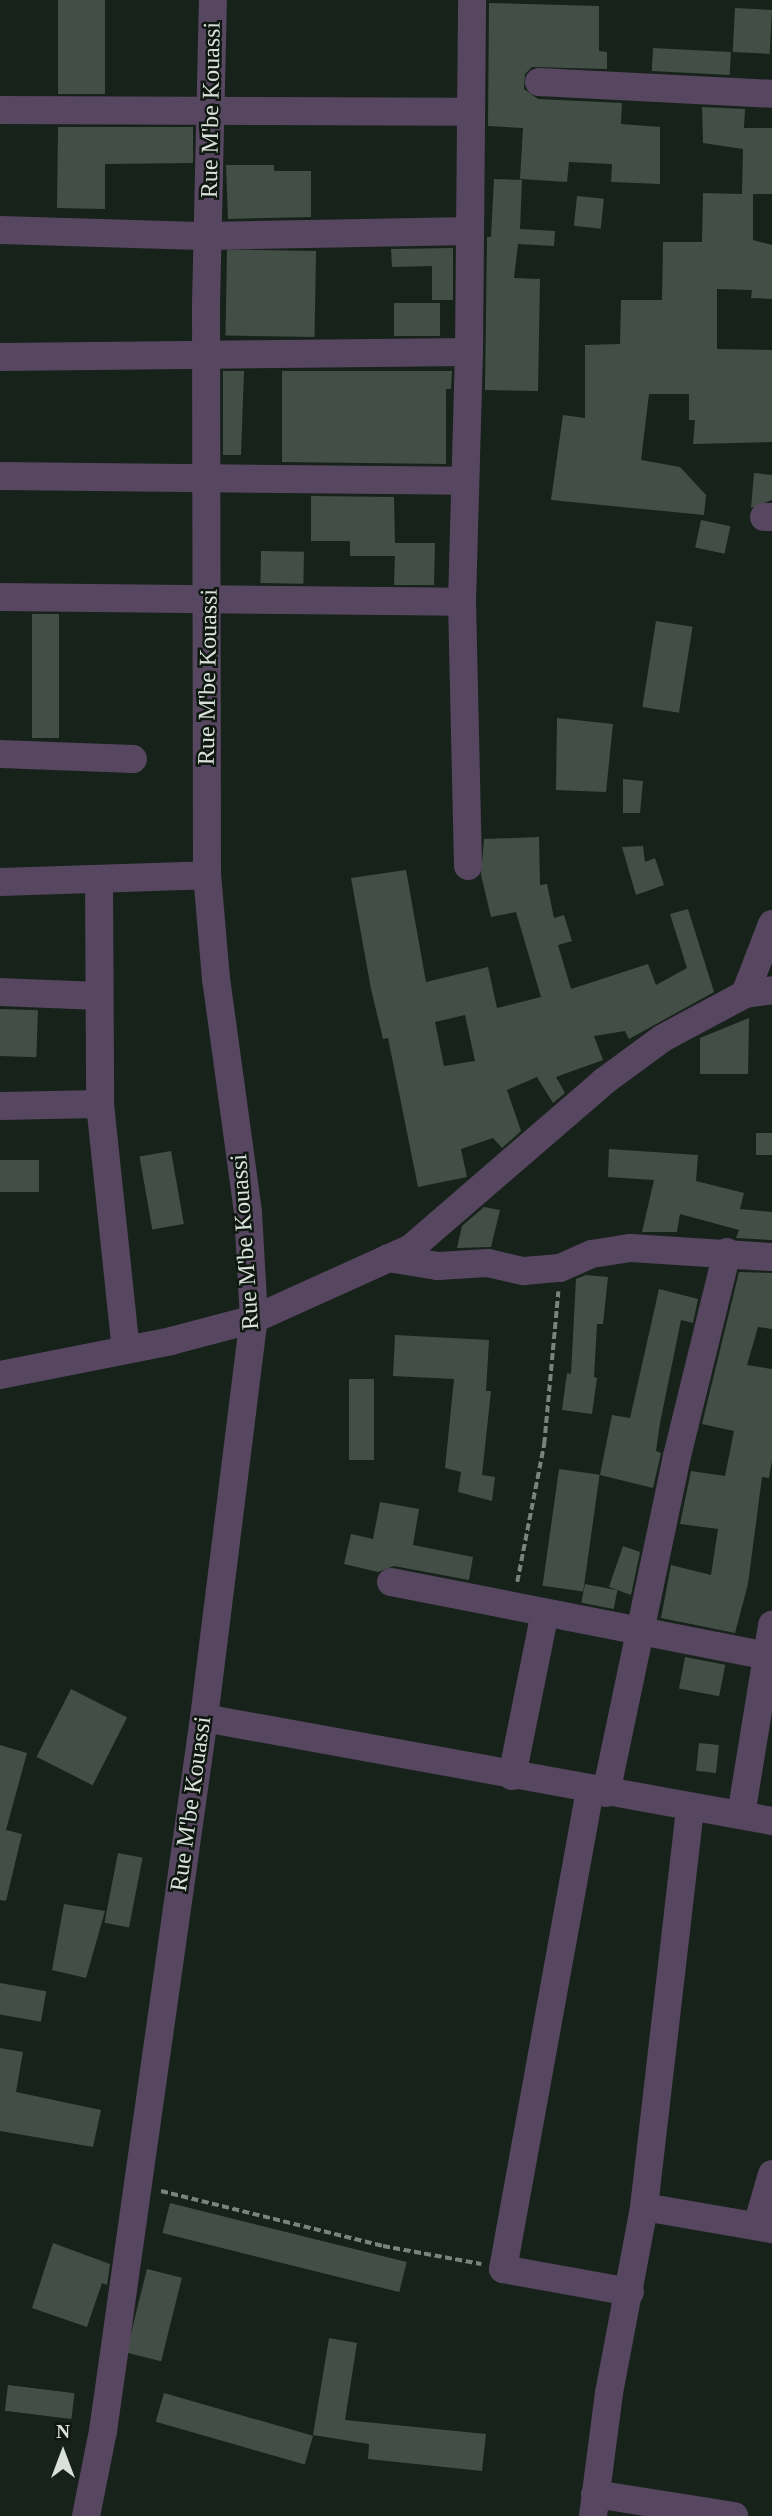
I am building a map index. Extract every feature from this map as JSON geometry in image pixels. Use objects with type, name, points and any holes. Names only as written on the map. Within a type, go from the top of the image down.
[{"type":"street","name":"Rue M'be Kouassi","points":[[86,2516],[103,2431],[204,1718],[254,1319],[248,1212],[216,979],[207,875],[209,478],[206,356],[213,113],[213,0]]},
{"type":"street","points":[[468,866],[461,603],[469,352],[472,0]]},
{"type":"street","points":[[539,82],[772,94]]},
{"type":"street","points":[[0,110],[469,113]]},
{"type":"street","points":[[0,230],[208,236],[470,231]]},
{"type":"street","points":[[0,357],[469,352]]},
{"type":"street","points":[[0,476],[464,481]]},
{"type":"street","points":[[0,597],[461,603]]},
{"type":"street","points":[[0,754],[133,759]]},
{"type":"street","points":[[0,882],[207,875]]},
{"type":"street","points":[[99,879],[100,1104],[126,1350]]},
{"type":"street","points":[[0,1375],[126,1350],[254,1319],[411,1248],[603,1082],[663,1038],[758,992],[772,924]]},
{"type":"street","points":[[0,992],[99,996]]},
{"type":"street","points":[[0,1106],[100,1104]]},
{"type":"street","points":[[388,1258],[438,1266],[488,1263],[524,1271],[560,1268],[592,1254],[631,1248],[727,1252],[772,1257]]},
{"type":"street","points":[[630,2292],[503,2269],[598,1792],[640,1630],[727,1252]]},
{"type":"street","points":[[391,1582],[769,1656]]},
{"type":"street","points":[[512,1776],[545,1613]]},
{"type":"street","points":[[741,1815],[772,1625]]},
{"type":"street","points":[[204,1718],[690,1809],[772,1821]]},
{"type":"street","points":[[690,1809],[644,2207],[594,2505],[734,2516]]},
{"type":"street","points":[[644,2207],[764,2228],[772,2174]]},
{"type":"path","points":[[512,1605],[544,1444],[560,1268]]},
{"type":"path","points":[[137,2185],[383,2246],[503,2269]]},
{"type":"building","points":[[58,0],[105,0],[105,94],[58,94]]},
{"type":"building","points":[[489,3],[599,6],[599,51],[607,52],[607,69],[532,67],[525,74],[524,89],[538,99],[622,103],[621,124],[660,127],[660,184],[611,182],[612,164],[569,162],[567,182],[520,179],[523,128],[488,126]]},
{"type":"building","points":[[735,8],[772,10],[770,54],[733,52]]},
{"type":"building","points":[[653,48],[731,52],[730,75],[652,71]]},
{"type":"building","points":[[702,107],[745,109],[744,128],[772,128],[772,194],[753,194],[753,240],[772,245],[772,299],[751,298],[752,290],[717,289],[717,349],[772,350],[772,442],[693,444],[695,420],[689,420],[689,394],[649,394],[641,460],[680,467],[706,495],[704,515],[551,500],[563,415],[585,418],[585,345],[620,344],[621,300],[662,300],[663,242],[702,242],[703,193],[742,194],[743,149],[703,143]]},
{"type":"building","points":[[58,127],[193,127],[193,163],[105,164],[105,209],[57,208]]},
{"type":"building","points":[[226,165],[274,165],[274,171],[311,171],[311,217],[228,219]]},
{"type":"building","points":[[494,179],[522,180],[520,229],[555,231],[554,246],[518,244],[514,278],[540,279],[538,391],[485,390],[487,237],[491,237]]},
{"type":"building","points":[[577,196],[604,199],[601,229],[574,226]]},
{"type":"building","points":[[453,248],[453,300],[432,300],[432,266],[392,267],[391,249]]},
{"type":"building","points":[[227,249],[316,251],[314,337],[226,335]]},
{"type":"building","points":[[394,303],[440,303],[440,336],[394,336]]},
{"type":"building","points":[[223,371],[244,371],[241,455],[223,455]]},
{"type":"building","points":[[282,371],[452,371],[451,389],[446,389],[446,464],[282,462]]},
{"type":"building","points":[[754,473],[772,475],[772,500],[751,508]]},
{"type":"building","points":[[311,496],[394,497],[395,543],[435,543],[434,585],[394,585],[395,556],[350,556],[350,541],[311,541]]},
{"type":"building","points":[[701,520],[730,526],[725,554],[695,547]]},
{"type":"building","points":[[261,551],[304,552],[303,584],[260,583]]},
{"type":"building","points":[[32,614],[59,614],[59,738],[32,738]]},
{"type":"building","points":[[656,621],[693,627],[679,713],[642,707]]},
{"type":"building","points":[[557,718],[613,724],[606,792],[556,790]]},
{"type":"building","points":[[623,779],[643,781],[640,813],[623,813]]},
{"type":"building","points":[[539,837],[540,885],[547,884],[554,918],[564,915],[572,941],[558,945],[571,989],[648,964],[656,985],[687,968],[670,914],[688,909],[714,992],[629,1039],[625,1031],[594,1036],[603,1060],[556,1077],[565,1093],[553,1103],[537,1077],[507,1090],[521,1131],[502,1148],[493,1138],[461,1149],[467,1177],[418,1187],[388,1038],[383,1039],[371,989],[351,878],[406,870],[426,982],[488,967],[497,1008],[541,997],[516,912],[491,917],[481,875],[484,839]],"holes":[[[465,1015],[475,1061],[444,1066],[435,1022]]]},
{"type":"building","points":[[643,846],[645,862],[655,858],[664,885],[636,895],[622,847]]},
{"type":"building","points":[[0,1009],[38,1010],[36,1057],[0,1056]]},
{"type":"building","points":[[749,1018],[748,1074],[700,1074],[700,1038]]},
{"type":"building","points":[[756,1133],[772,1133],[772,1155],[756,1155]]},
{"type":"building","points":[[609,1149],[698,1155],[696,1181],[744,1193],[740,1209],[772,1212],[772,1240],[736,1238],[739,1230],[680,1214],[677,1232],[642,1232],[654,1180],[608,1177]]},
{"type":"building","points":[[171,1151],[184,1224],[152,1229],[139,1157]]},
{"type":"building","points":[[0,1160],[39,1160],[39,1192],[0,1192]]},
{"type":"building","points":[[484,1207],[500,1210],[491,1247],[457,1248],[462,1226]]},
{"type":"building","points":[[739,1272],[772,1273],[772,1329],[758,1327],[747,1365],[772,1369],[772,1460],[769,1478],[762,1477],[748,1584],[735,1633],[661,1618],[671,1565],[711,1575],[718,1529],[680,1524],[691,1471],[725,1476],[734,1431],[702,1424]]},
{"type":"building","points":[[586,1275],[608,1277],[603,1324],[597,1324],[594,1377],[597,1378],[592,1414],[562,1410],[567,1373],[571,1374],[576,1279]]},
{"type":"building","points":[[659,1289],[698,1299],[693,1323],[681,1320],[660,1423],[656,1451],[661,1453],[653,1488],[600,1475],[612,1415],[630,1418]]},
{"type":"building","points":[[395,1335],[489,1340],[486,1391],[491,1391],[482,1475],[495,1477],[492,1501],[458,1492],[461,1472],[445,1468],[454,1379],[393,1376]]},
{"type":"building","points":[[349,1379],[374,1379],[374,1460],[349,1460]]},
{"type":"building","points":[[559,1469],[600,1475],[583,1592],[543,1586]]},
{"type":"building","points":[[380,1502],[419,1509],[413,1545],[473,1557],[469,1580],[394,1566],[378,1572],[344,1564],[351,1534],[373,1539]]},
{"type":"building","points":[[623,1546],[640,1552],[631,1595],[609,1587]]},
{"type":"building","points":[[585,1584],[617,1590],[614,1609],[581,1603]]},
{"type":"building","points":[[685,1657],[725,1665],[719,1696],[679,1688]]},
{"type":"building","points":[[71,1689],[127,1718],[93,1785],[36,1757]]},
{"type":"building","points":[[699,1743],[719,1745],[716,1773],[696,1771]]},
{"type":"building","points":[[0,1745],[27,1753],[6,1830],[22,1834],[6,1901],[0,1900]]},
{"type":"building","points":[[118,1853],[143,1858],[129,1927],[104,1923]]},
{"type":"building","points":[[64,1904],[105,1911],[86,1978],[52,1970]]},
{"type":"building","points":[[0,1983],[46,1991],[41,2022],[0,2014]]},
{"type":"building","points":[[0,2048],[23,2052],[16,2092],[101,2110],[93,2147],[0,2131]]},
{"type":"building","points":[[170,2203],[407,2262],[399,2292],[163,2233]]},
{"type":"building","points":[[53,2243],[110,2264],[107,2285],[102,2283],[87,2327],[32,2308]]},
{"type":"building","points":[[147,2269],[182,2278],[161,2361],[126,2352]]},
{"type":"building","points":[[329,2338],[357,2343],[345,2420],[486,2434],[482,2471],[368,2459],[369,2444],[313,2435]]},
{"type":"building","points":[[8,2385],[75,2393],[71,2419],[5,2411]]},
{"type":"building","points":[[164,2393],[313,2436],[305,2465],[156,2422]]}]
